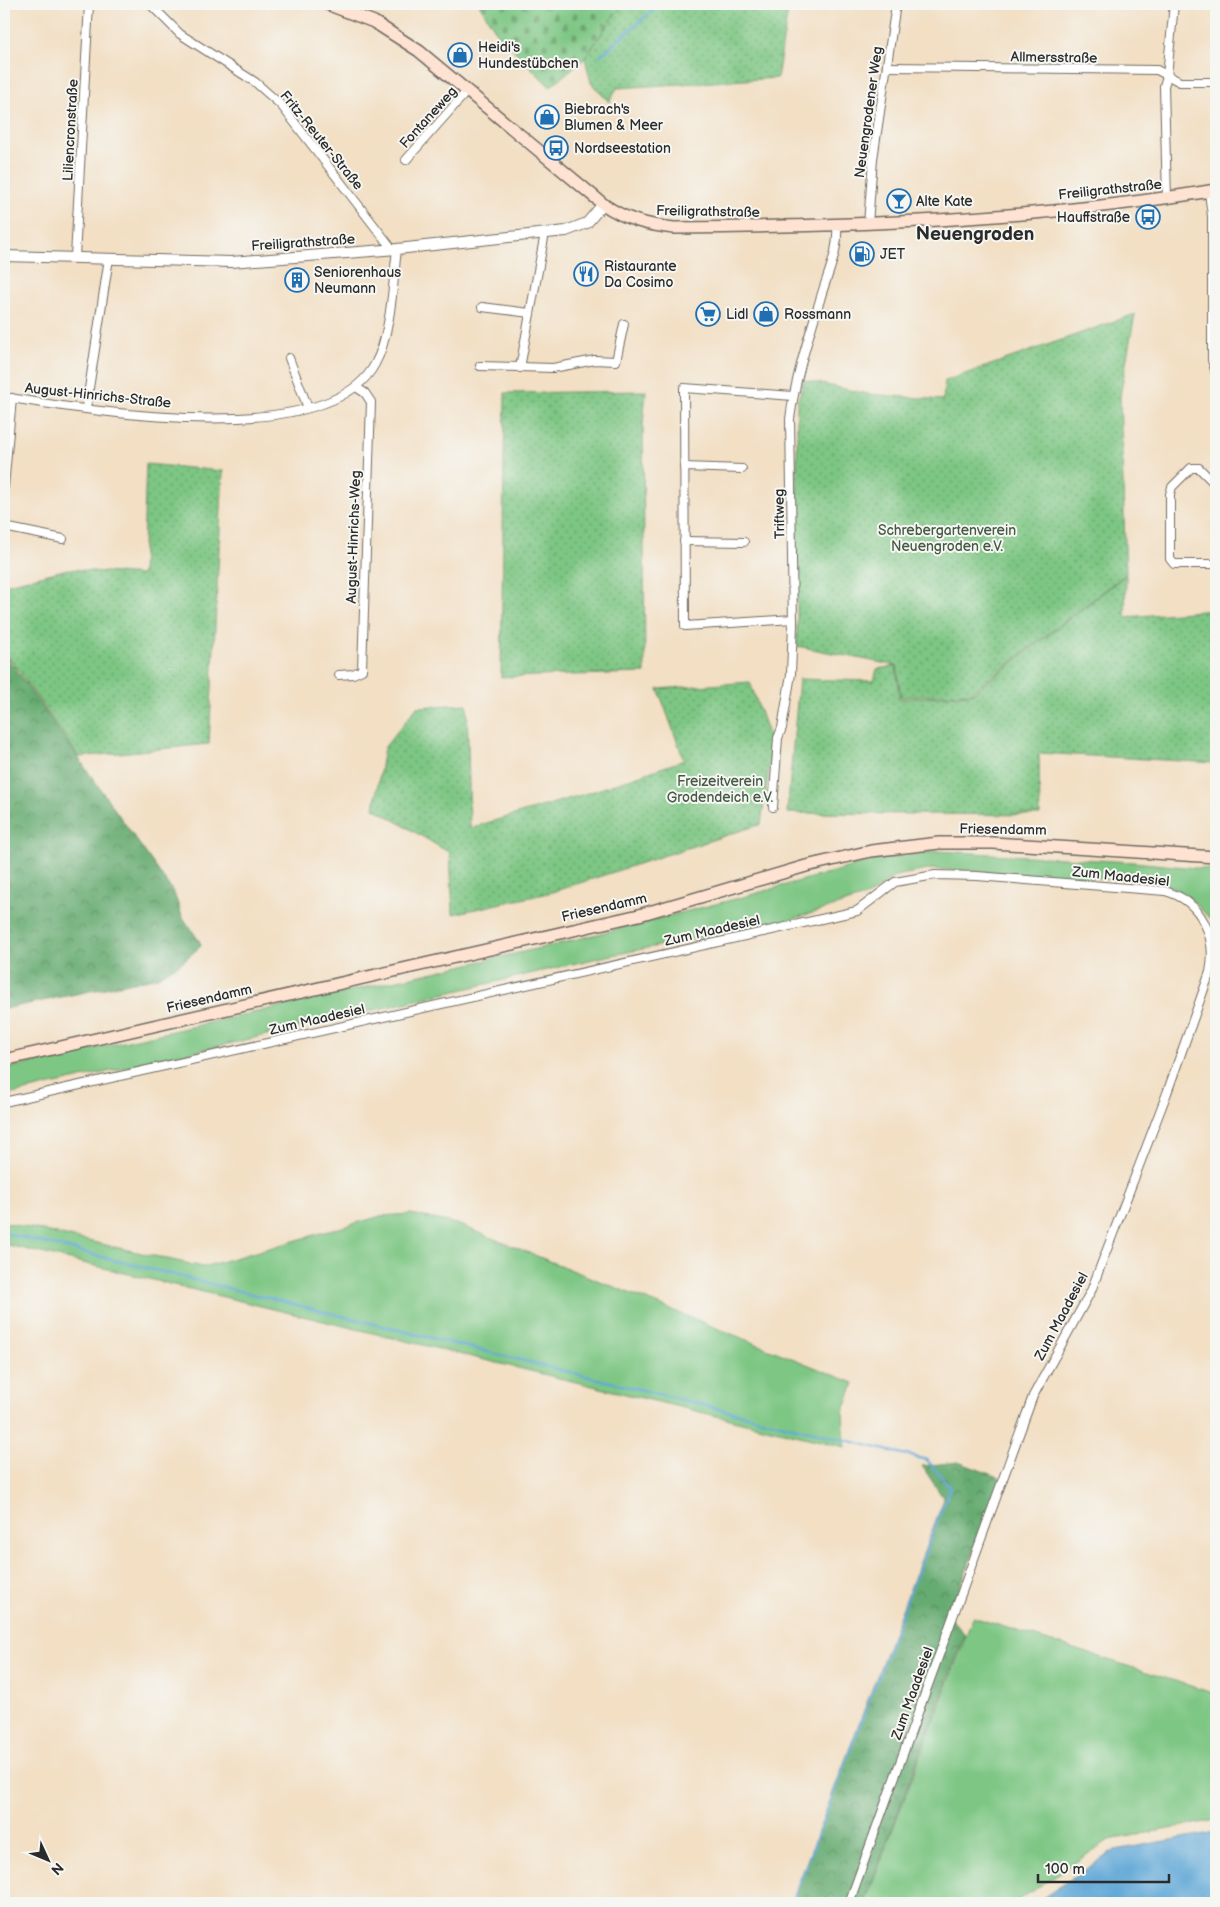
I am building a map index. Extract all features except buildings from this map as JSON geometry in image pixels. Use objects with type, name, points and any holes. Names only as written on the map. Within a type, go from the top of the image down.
[{"type":"main road","points":[[327,4],[388,30],[468,90],[604,204]]},
{"type":"main road","name":"Freiligrathstraße","points":[[604,204],[623,217],[636,222],[674,228],[837,226],[1112,206],[1213,191]]},
{"type":"main road","name":"Friesendamm","points":[[4,1060],[639,915],[806,866],[871,851],[940,843],[993,843],[1216,857]]},
{"type":"street","name":"Liliencronstraße","points":[[75,257],[89,4]]},
{"type":"street","name":"Fritz-Reuter-Straße","points":[[150,4],[180,34],[255,82],[281,105],[395,249]]},
{"type":"street","name":"Neuengrodener Weg","points":[[868,224],[873,159],[896,4]]},
{"type":"street","points":[[1167,198],[1164,86],[1167,76],[1174,4]]},
{"type":"street","name":"Allmersstraße","points":[[888,67],[1157,70],[1180,82],[1216,82]]},
{"type":"street","name":"Fontaneweg","points":[[406,160],[468,90]]},
{"type":"street","points":[[1213,191],[1212,360],[1216,373]]},
{"type":"street","name":"Freiligrathstraße","points":[[4,256],[230,262],[395,249],[566,231],[582,225],[604,204]]},
{"type":"street","name":"Triftweg","points":[[773,807],[778,738],[782,728],[791,674],[793,619],[790,419],[793,396],[820,300],[836,253],[837,226]]},
{"type":"street","points":[[520,368],[545,234]]},
{"type":"street","name":"August-Hinrichs-Straße","points":[[8,397],[147,416],[248,418],[294,412],[328,403],[356,387],[375,364],[389,317],[395,249]]},
{"type":"street","points":[[86,408],[109,258]]},
{"type":"street","points":[[482,307],[530,313]]},
{"type":"street","points":[[480,366],[553,368],[595,360],[616,361],[624,324]]},
{"type":"street","points":[[289,358],[308,408]]},
{"type":"street","name":"August-Hinrichs-Weg","points":[[339,675],[353,674],[362,670],[371,402],[365,393],[356,387]]},
{"type":"street","points":[[793,396],[684,388],[685,626],[793,619]]},
{"type":"street","points":[[4,487],[8,397]]},
{"type":"street","points":[[684,467],[742,468]]},
{"type":"street","points":[[1216,485],[1199,468],[1191,468],[1172,487],[1169,507],[1170,559],[1174,564],[1216,564]]},
{"type":"street","points":[[4,527],[64,539]]},
{"type":"street","points":[[684,541],[744,542]]},
{"type":"street","name":"Zum Maadesiel","points":[[4,1102],[858,911],[886,888],[903,880],[935,875],[963,875],[1165,890],[1176,894],[1193,907],[1207,926],[1212,938],[1213,953],[1210,972],[1167,1092],[1091,1291],[1032,1396],[849,1903]]},
{"type":"green space","points":[[479,4],[629,4],[616,13],[585,58],[550,87],[497,33]]},
{"type":"green space","points":[[629,4],[789,4],[777,78],[617,88],[609,102],[591,83],[585,58],[616,13]]},
{"type":"green space","name":"Schrebergartenverein Neuengroden e.V.","points":[[1135,314],[1120,396],[1126,574],[971,693],[901,697],[897,666],[797,646],[797,403],[804,380],[868,394],[943,400],[945,381]]},
{"type":"green space","points":[[646,391],[643,424],[645,673],[501,677],[505,393]]},
{"type":"green space","points":[[146,464],[223,471],[209,744],[79,757],[4,650],[4,585],[68,569],[142,575]]},
{"type":"green space","points":[[1126,575],[1125,617],[1216,610],[1216,763],[1039,753],[1040,815],[787,813],[799,679],[874,681],[877,669],[896,666],[900,699],[972,694]]},
{"type":"green space","points":[[4,653],[174,893],[182,916],[200,942],[201,946],[181,963],[158,977],[4,1009]]},
{"type":"green space","name":"Freizeitverein Grodendeich e.V.","points":[[750,682],[772,746],[761,824],[549,893],[453,914],[450,853],[374,808],[384,748],[417,707],[467,704],[470,828],[591,792],[684,760],[658,689]]},
{"type":"green space","points":[[937,851],[1133,862],[1216,870],[1216,925],[1190,898],[1163,882],[933,869],[895,876],[868,896],[793,919],[598,958],[4,1096],[4,1069],[558,944],[743,897],[875,860]]},
{"type":"green space","points":[[411,1214],[457,1224],[854,1383],[843,1413],[845,1447],[4,1244],[4,1222],[203,1267],[381,1216]]},
{"type":"green space","points":[[958,1462],[1001,1478],[949,1617],[965,1634],[864,1903],[791,1903],[944,1499],[922,1466]]},
{"type":"green space","points":[[973,1617],[1216,1694],[1216,1820],[1109,1840],[1014,1903],[865,1903]]},
{"type":"water","points":[[1216,1832],[1216,1903],[1035,1903],[1115,1850]]},
{"type":"waterway","points":[[601,55],[660,4]]},
{"type":"waterway","points":[[4,1233],[927,1460],[950,1487],[792,1903]]},
{"type":"place","name":"Heidi's Hundestübchen","points":[[460,55]]},
{"type":"place","name":"Biebrach's Blumen & Meer","points":[[547,117]]},
{"type":"place","name":"Nordseestation","points":[[556,148]]},
{"type":"place","name":"Alte Kate","points":[[899,201]]},
{"type":"place","name":"Hauffstraße","points":[[1148,217]]},
{"type":"place","name":"JET","points":[[862,254]]},
{"type":"place","name":"Ristaurante Da Cosimo","points":[[586,274]]},
{"type":"place","name":"Seniorenhaus Neumann","points":[[297,280]]},
{"type":"place","name":"Lidl","points":[[708,314]]},
{"type":"place","name":"Rossmann","points":[[766,314]]},
{"type":"district","name":"Neuengroden","points":[[975,233]]}]
